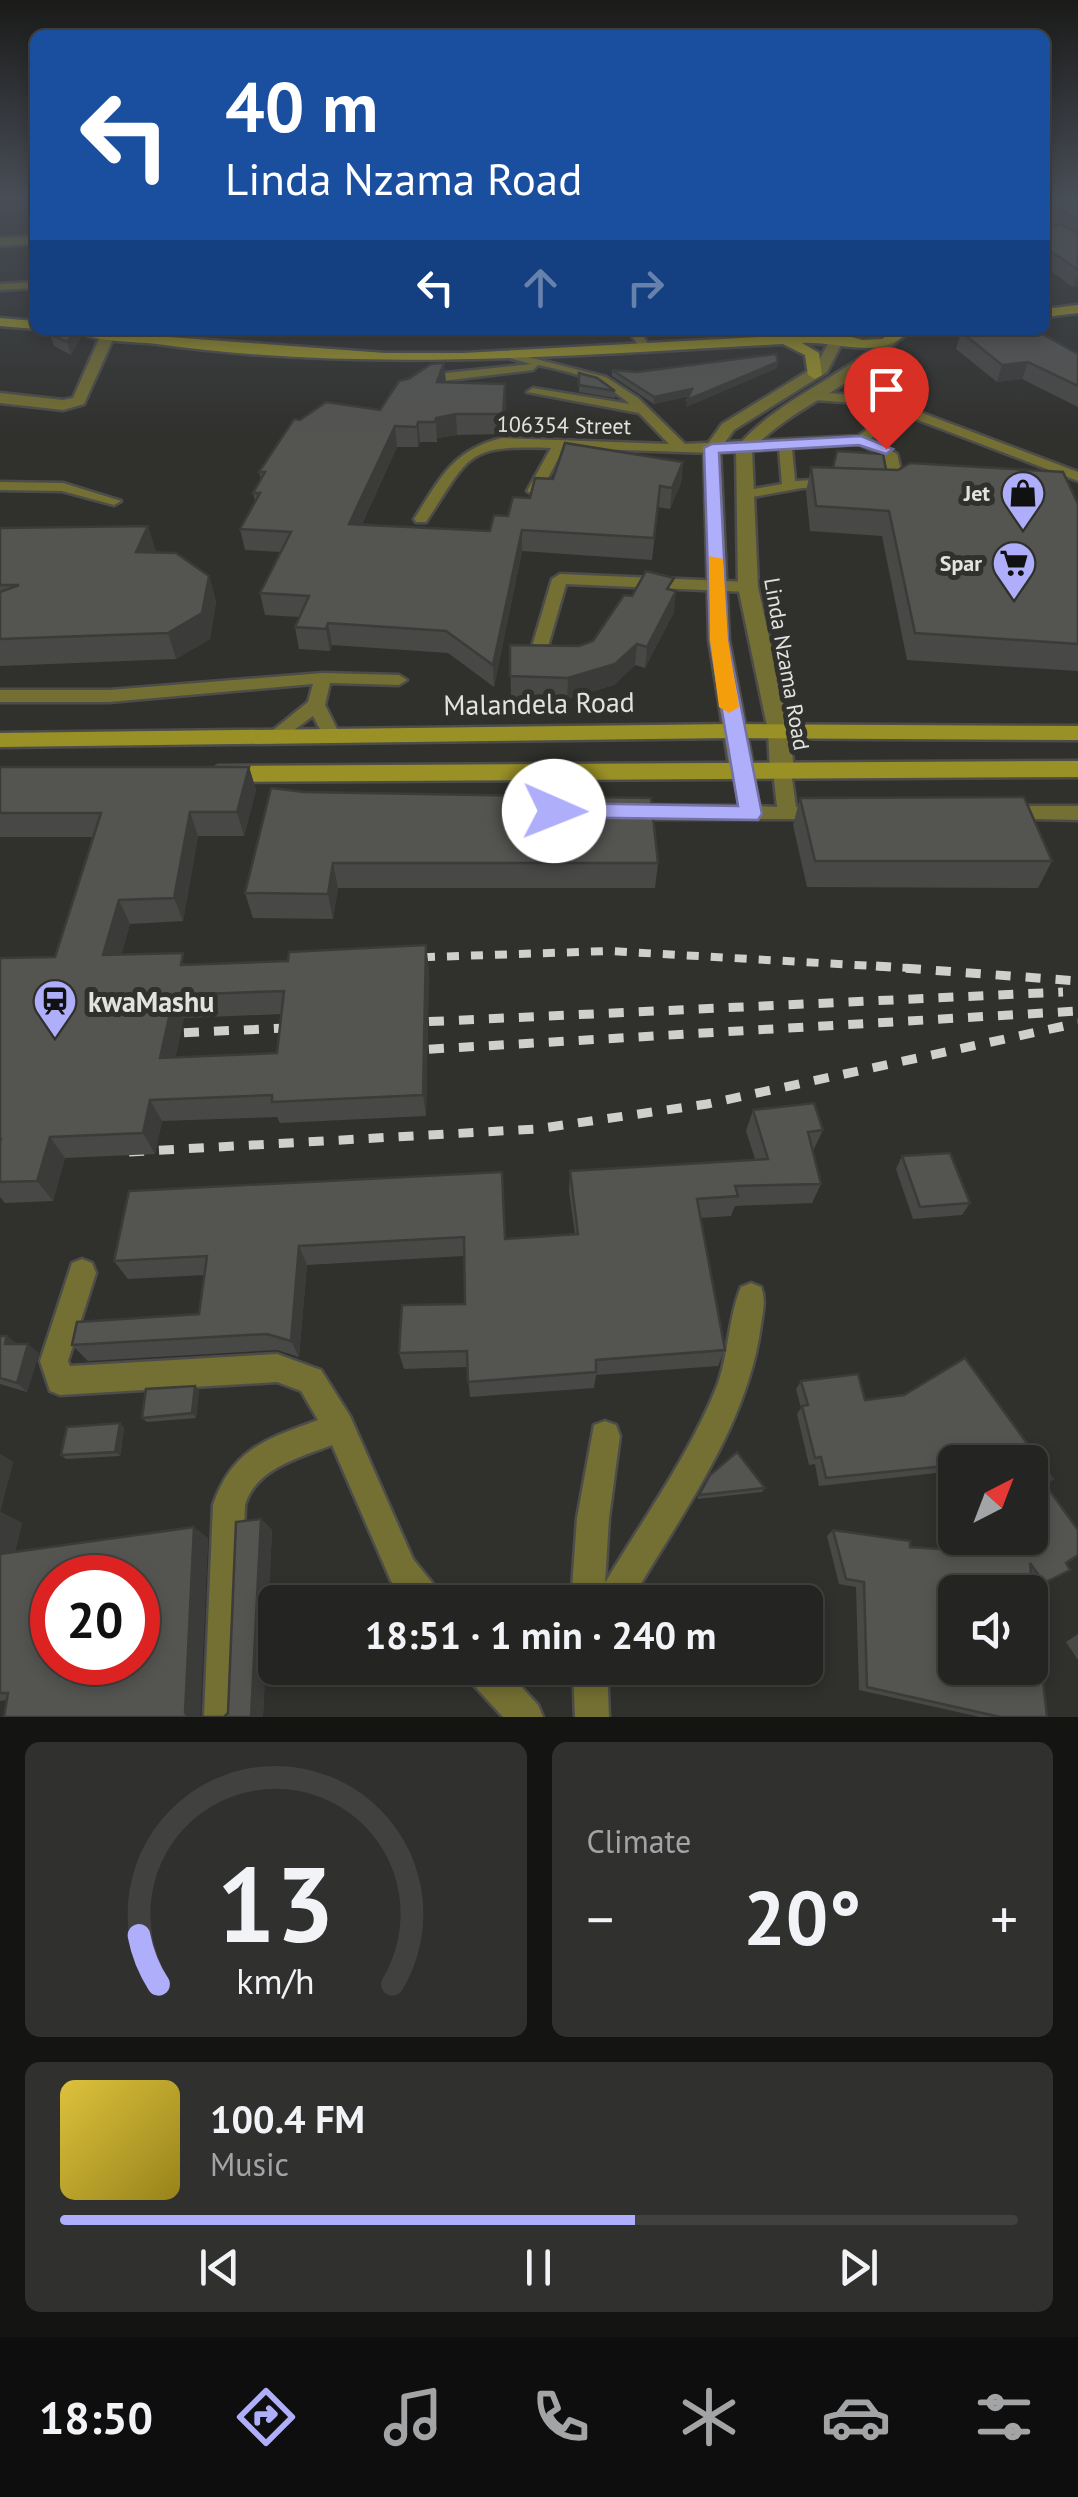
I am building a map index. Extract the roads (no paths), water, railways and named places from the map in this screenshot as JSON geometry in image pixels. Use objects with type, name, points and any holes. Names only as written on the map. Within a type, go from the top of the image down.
[{"type":"main road","points":[[1050,312],[1078,310]]},
{"type":"main road","points":[[0,322],[30,325]]},
{"type":"main road","points":[[131,335],[191,346],[327,356],[509,354],[776,335]]},
{"type":"main road","points":[[785,335],[812,353],[815,375]]},
{"type":"main road","points":[[829,335],[866,344],[895,335]]},
{"type":"main road","name":"Malandela Road","points":[[0,740],[733,731],[1078,733]]},
{"type":"main road","points":[[187,774],[1078,768]]},
{"type":"street","points":[[0,398],[63,406],[79,401],[107,335]]},
{"type":"street","points":[[742,771],[719,640],[712,448],[728,427],[815,375],[828,362],[829,335]]},
{"type":"street","points":[[744,448],[758,432],[847,376],[899,335]]},
{"type":"street","points":[[768,402],[790,410]]},
{"type":"street","name":"Linda Nzama Road","points":[[744,448],[748,587],[779,731],[782,771]]},
{"type":"street","points":[[712,508],[747,502]]},
{"type":"lane","points":[[0,287],[30,285]]},
{"type":"lane","points":[[638,335],[644,346]]},
{"type":"lane","points":[[509,354],[601,378],[681,448]]},
{"type":"lane","points":[[404,388],[428,377],[545,366]]},
{"type":"lane","points":[[847,376],[876,400]]},
{"type":"lane","points":[[533,392],[640,410]]},
{"type":"lane","points":[[814,396],[876,400],[1078,477]]},
{"type":"lane","points":[[874,486],[892,487],[897,483],[890,454],[861,440],[903,410]]},
{"type":"lane","name":"106354 Street","points":[[421,519],[466,453],[475,447],[502,442],[744,448],[861,440]]},
{"type":"lane","points":[[534,490],[560,443]]},
{"type":"lane","points":[[785,446],[789,487]]},
{"type":"lane","points":[[747,502],[817,482],[854,485]]},
{"type":"lane","points":[[0,486],[63,488],[114,500]]},
{"type":"lane","points":[[537,657],[560,579],[748,587]]},
{"type":"lane","points":[[276,736],[316,706],[324,678]]},
{"type":"lane","points":[[0,696],[109,696],[324,678],[400,680]]},
{"type":"lane","points":[[316,706],[331,735]]},
{"type":"lane","points":[[742,771],[751,814]]},
{"type":"lane","points":[[782,771],[787,814]]},
{"type":"lane","points":[[266,774],[287,797]]},
{"type":"lane","points":[[614,812],[846,814]]},
{"type":"lane","points":[[981,813],[1078,813]]},
{"type":"lane","points":[[82,1273],[54,1361],[54,1373],[60,1380],[277,1368],[311,1380],[339,1427],[402,1570],[413,1585]]},
{"type":"lane","points":[[622,1585],[728,1392],[740,1363],[751,1296]]},
{"type":"lane","points":[[221,1717],[232,1487],[248,1465],[339,1427]]},
{"type":"lane","points":[[587,1585],[605,1436]]},
{"type":"lane","points":[[497,1685],[526,1717]]},
{"type":"lane","points":[[591,1685],[592,1717]]},
{"type":"railway","points":[[399,958],[609,951],[883,967]]},
{"type":"railway","points":[[876,966],[883,967]]},
{"type":"railway","points":[[883,967],[909,968]]},
{"type":"railway","points":[[883,967],[1078,981]]},
{"type":"railway","points":[[399,1023],[1063,992]]},
{"type":"railway","points":[[399,1051],[1078,1011]]},
{"type":"railway","points":[[129,1152],[536,1129],[707,1104],[1078,1023]]},
{"type":"railway","points":[[154,1034],[309,1027]]},
{"type":"place","name":"Jet","points":[[1023,531]]},
{"type":"place","name":"Spar","points":[[1014,601]]},
{"type":"place","name":"kwaMashu","points":[[55,1039]]}]
